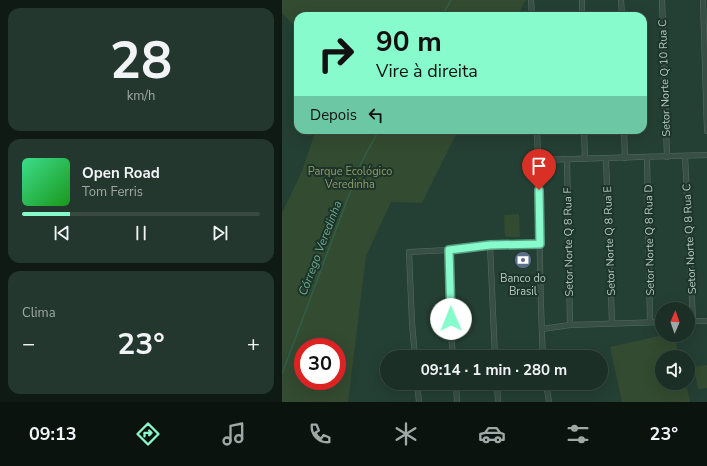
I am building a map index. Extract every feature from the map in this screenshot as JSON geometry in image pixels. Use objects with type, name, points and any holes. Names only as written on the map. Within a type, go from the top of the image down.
[{"type":"street","points":[[531,0],[532,12]]},
{"type":"street","points":[[582,0],[582,12]]},
{"type":"street","points":[[621,0],[622,12]]},
{"type":"street","name":"Setor Norte Q 10 Rua C","points":[[662,0],[667,156]]},
{"type":"street","points":[[703,0],[707,132]]},
{"type":"street","points":[[537,134],[543,350]]},
{"type":"street","points":[[584,134],[585,159]]},
{"type":"street","points":[[624,134],[625,158]]},
{"type":"street","points":[[538,160],[707,155]]},
{"type":"street","name":"Setor Norte Q 8 Rua C","points":[[685,156],[690,302]]},
{"type":"street","name":"Setor Norte Q 8 Rua D","points":[[647,157],[650,322]]},
{"type":"street","name":"Setor Norte Q 8 Rua F","points":[[567,159],[570,325]]},
{"type":"street","name":"Setor Norte Q 8 Rua E","points":[[606,159],[612,323]]},
{"type":"street","points":[[414,350],[409,252],[449,250],[490,245],[540,244]]},
{"type":"street","points":[[490,245],[494,350]]},
{"type":"street","points":[[449,250],[452,350]]},
{"type":"street","points":[[695,321],[707,321]]},
{"type":"street","points":[[542,329],[570,325],[655,322]]},
{"type":"street","points":[[418,390],[419,402]]},
{"type":"street","points":[[456,390],[457,402]]},
{"type":"street","points":[[497,390],[498,402]]},
{"type":"street","points":[[547,390],[549,402]]},
{"type":"green space","points":[[282,0],[526,0],[519,12],[294,12],[294,26],[282,13]]},
{"type":"green space","name":"Parque Ecológico Veredinha","points":[[315,134],[456,134],[422,203],[391,202],[366,256],[348,402],[282,402],[282,213],[302,171]]},
{"type":"green space","points":[[519,214],[520,237],[505,237],[504,215]]},
{"type":"green space","points":[[655,337],[655,342],[676,342],[677,350],[655,350],[655,390],[687,390],[690,402],[622,402],[610,347]]},
{"type":"green space","points":[[707,365],[707,388],[698,389],[695,367]]},
{"type":"waterway","name":"Córrego Veredinha","points":[[444,12],[451,0]]},
{"type":"waterway","name":"Córrego Veredinha","points":[[282,374],[361,163],[377,134]]},
{"type":"place","name":"Banco do Brasil","points":[[523,260]]},
{"type":"route","points":[[451,319],[449,250],[490,245],[540,244],[539,190]]}]
